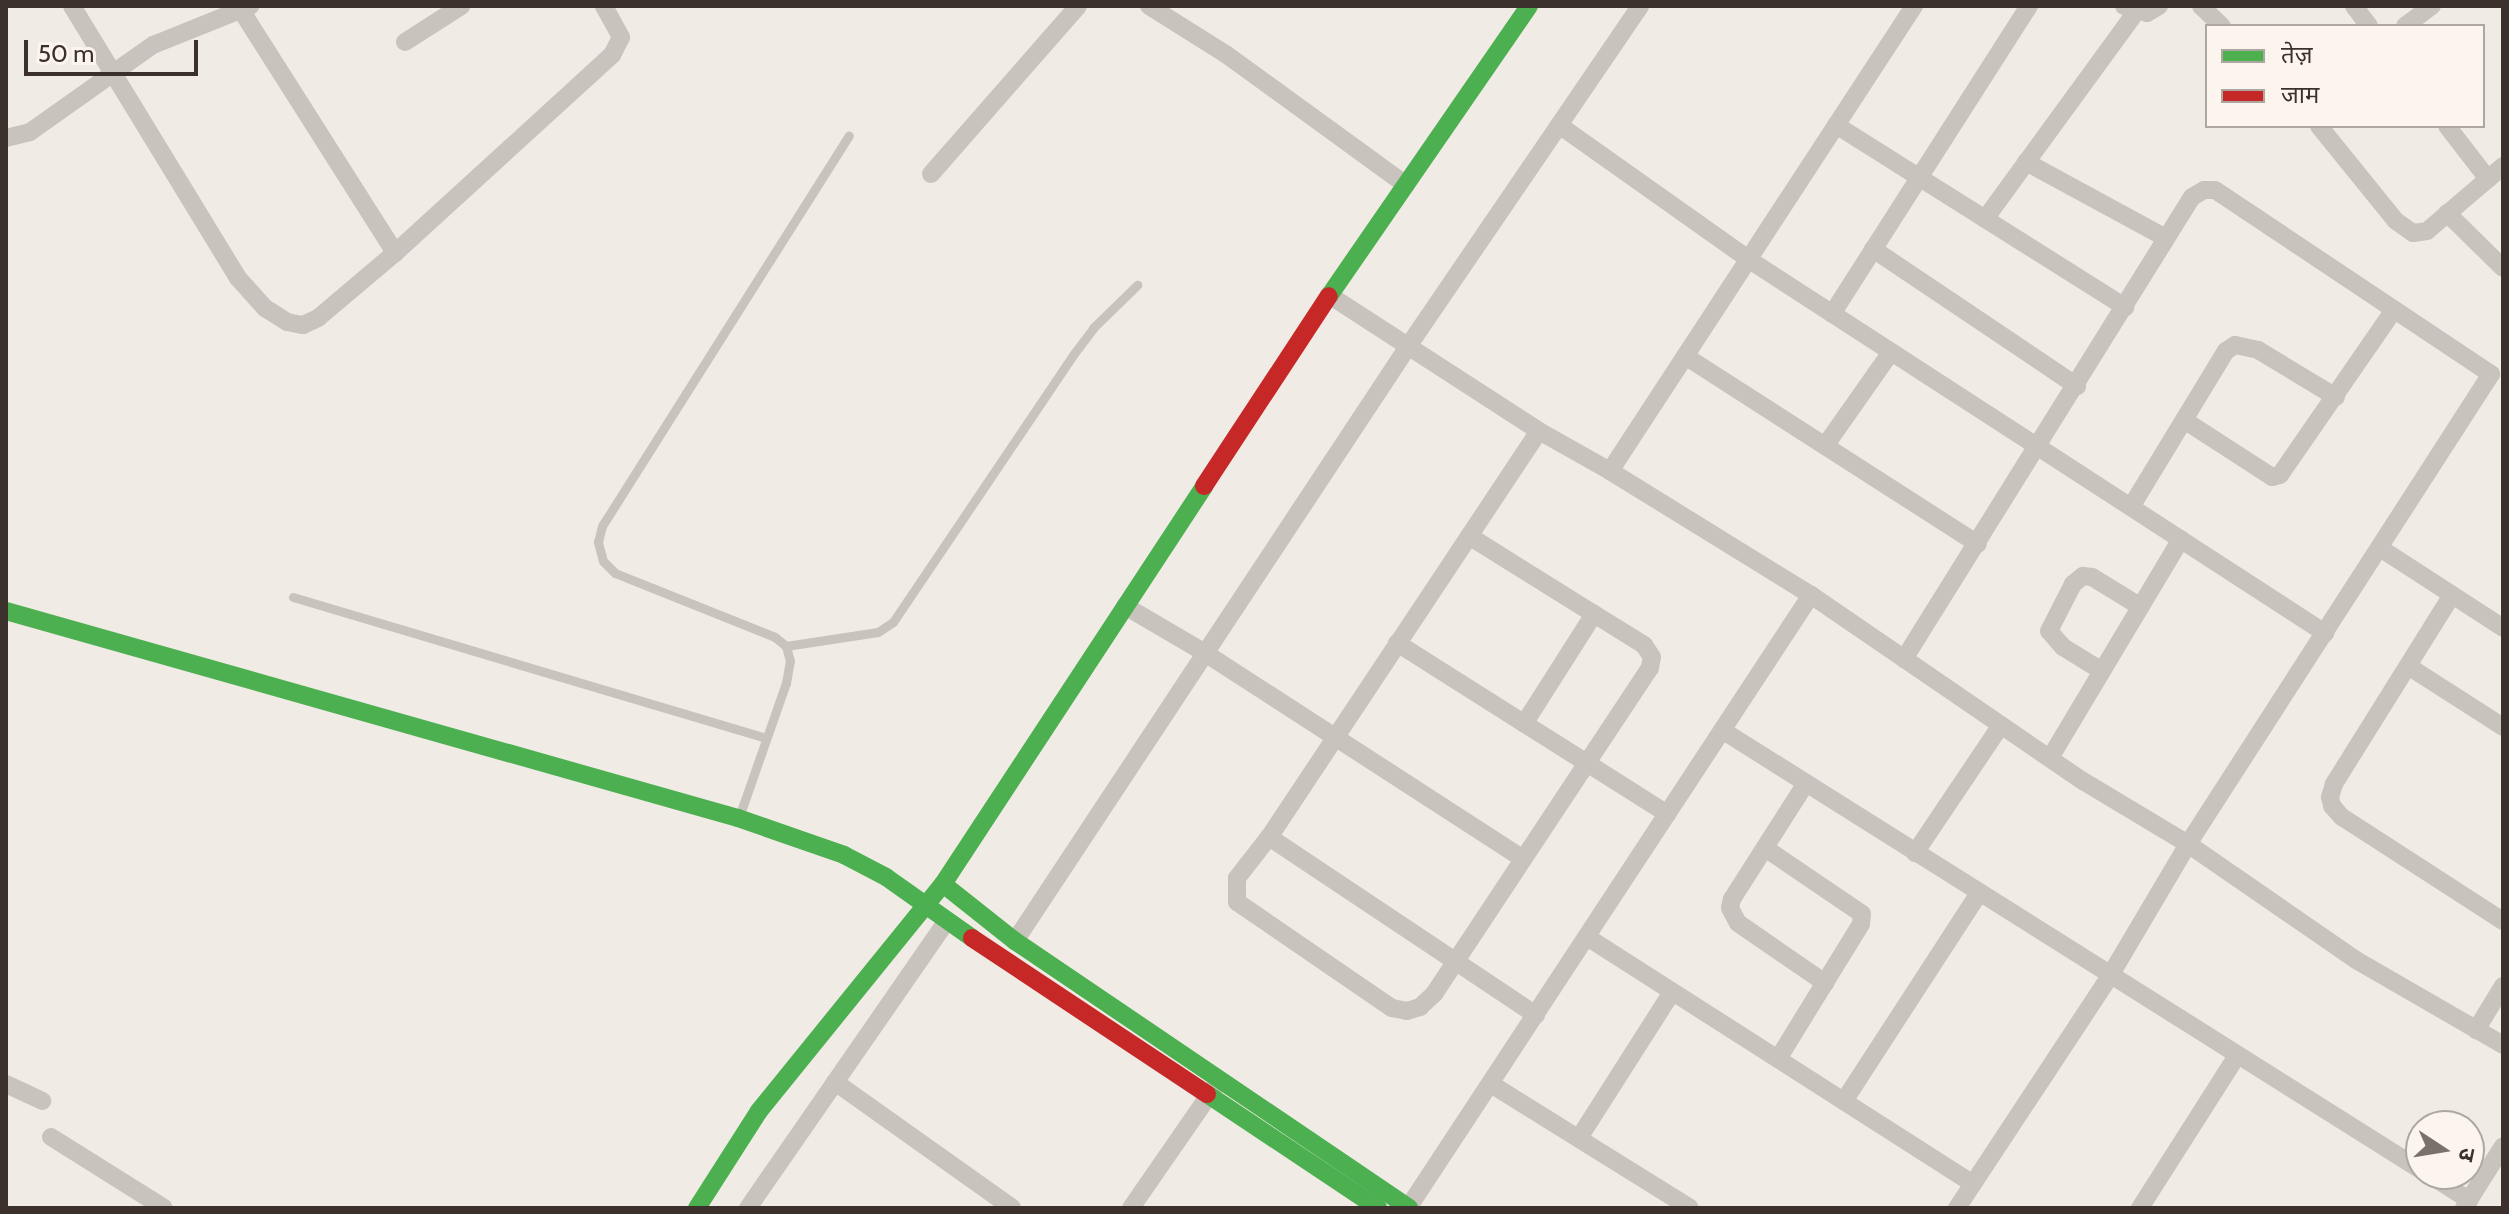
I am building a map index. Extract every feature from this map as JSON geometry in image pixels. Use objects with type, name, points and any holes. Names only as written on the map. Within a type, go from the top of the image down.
[{"type":"street","points":[[72,6],[238,278],[265,308],[287,322],[303,325],[318,318],[395,253],[612,55],[621,37],[604,6]]},
{"type":"street","points":[[405,42],[461,6]]},
{"type":"street","points":[[931,174],[1078,6]]},
{"type":"street","points":[[1149,6],[1227,55],[1406,185]]},
{"type":"street","points":[[697,1208],[759,1111],[943,884],[1329,295],[1529,6]]},
{"type":"street","points":[[1015,941],[1409,345],[1640,6]]},
{"type":"street","points":[[1610,471],[1914,6]]},
{"type":"street","points":[[1832,314],[2029,6]]},
{"type":"street","points":[[1985,219],[2130,9],[2147,13],[2159,6]]},
{"type":"street","points":[[2201,6],[2220,24]]},
{"type":"street","points":[[2354,6],[2368,24]]},
{"type":"street","points":[[2408,24],[2432,6]]},
{"type":"street","points":[[6,138],[30,132],[153,45],[245,8],[395,253]]},
{"type":"street","points":[[1559,125],[1748,259],[2325,633]]},
{"type":"street","points":[[1836,125],[2125,307]]},
{"type":"street","points":[[2321,128],[2396,221],[2413,233],[2427,231],[2503,166]]},
{"type":"street","points":[[2449,128],[2488,179]]},
{"type":"street","points":[[2026,162],[2166,238]]},
{"type":"street","points":[[1904,659],[2038,449],[2192,197],[2215,190],[2497,378],[2380,548],[2188,844],[2110,976],[1957,1208]]},
{"type":"street","points":[[2447,213],[2503,268]]},
{"type":"street","points":[[1873,249],[2077,386]]},
{"type":"street","points":[[1329,295],[1539,431],[1610,471],[1811,595],[2050,758],[2188,844],[2356,960],[2503,1045]]},
{"type":"street","points":[[2184,420],[2272,477],[2287,468],[2394,310]]},
{"type":"street","points":[[2131,507],[2226,351],[2235,345],[2258,350],[2336,397]]},
{"type":"street","points":[[1825,446],[1891,352]]},
{"type":"street","points":[[1685,356],[1978,544]]},
{"type":"street","points":[[1469,536],[1644,645],[1652,657],[1650,668],[1455,961],[1420,1007],[1407,1011],[1392,1008],[1260,920],[1237,902],[1237,878],[1269,837],[1397,643],[1539,431]]},
{"type":"street","points":[[2050,758],[2181,539]]},
{"type":"street","points":[[2380,548],[2503,628]]},
{"type":"street","points":[[2102,671],[2063,647],[2049,631],[2073,584],[2083,576],[2092,577],[2141,607]]},
{"type":"street","points":[[943,884],[1015,941],[1408,1208],[1811,595]]},
{"type":"street","points":[[2452,595],[2334,784],[2330,797],[2332,806],[2342,817],[2503,921]]},
{"type":"street","points":[[1125,606],[1205,653],[1523,859]]},
{"type":"street","points":[[6,611],[738,818],[844,855],[886,877],[947,921],[1378,1208]]},
{"type":"street","points":[[1524,724],[1594,614]]},
{"type":"street","points":[[1397,643],[1667,814]]},
{"type":"street","points":[[2408,666],[2503,727]]},
{"type":"street","points":[[1915,853],[2001,725]]},
{"type":"street","points":[[1722,730],[2405,1160]]},
{"type":"street","points":[[1806,783],[1732,899],[1732,916],[1825,983]]},
{"type":"street","points":[[1269,837],[1536,1015]]},
{"type":"street","points":[[1765,848],[1862,914],[1861,924],[1778,1059]]},
{"type":"street","points":[[1844,1101],[1979,893]]},
{"type":"street","points":[[748,1208],[947,921]]},
{"type":"street","points":[[1587,937],[1973,1184]]},
{"type":"street","points":[[2476,1030],[2503,986]]},
{"type":"street","points":[[1579,1138],[1672,992]]},
{"type":"street","points":[[2140,1208],[2237,1056]]},
{"type":"street","points":[[1131,1208],[1220,1079]]},
{"type":"street","points":[[835,1082],[1012,1208]]},
{"type":"street","points":[[6,1084],[42,1101]]},
{"type":"street","points":[[1491,1084],[1690,1208]]},
{"type":"street","points":[[51,1137],[164,1208]]},
{"type":"street","points":[[2449,1190],[2467,1204],[2503,1146]]},
{"type":"lane","points":[[738,818],[764,737],[786,683],[790,661],[786,646],[775,637],[615,573],[603,561],[598,542],[602,526],[849,136]]},
{"type":"lane","points":[[786,646],[878,632],[893,622],[1073,355],[1093,328],[1137,285]]},
{"type":"lane","points":[[293,597],[764,737]]},
{"type":"traffic: fast","points":[[1329,296],[1529,6]]},
{"type":"traffic: fast","points":[[697,1208],[759,1111],[943,884],[1204,486]]},
{"type":"traffic: fast","points":[[6,611],[738,818],[844,855],[886,877],[972,938]]},
{"type":"traffic: fast","points":[[943,884],[1015,941],[1409,1208]]},
{"type":"traffic: fast","points":[[1207,1094],[1378,1208]]},
{"type":"traffic: jam","points":[[1204,486],[1329,296]]},
{"type":"traffic: jam","points":[[972,938],[1207,1094]]}]
